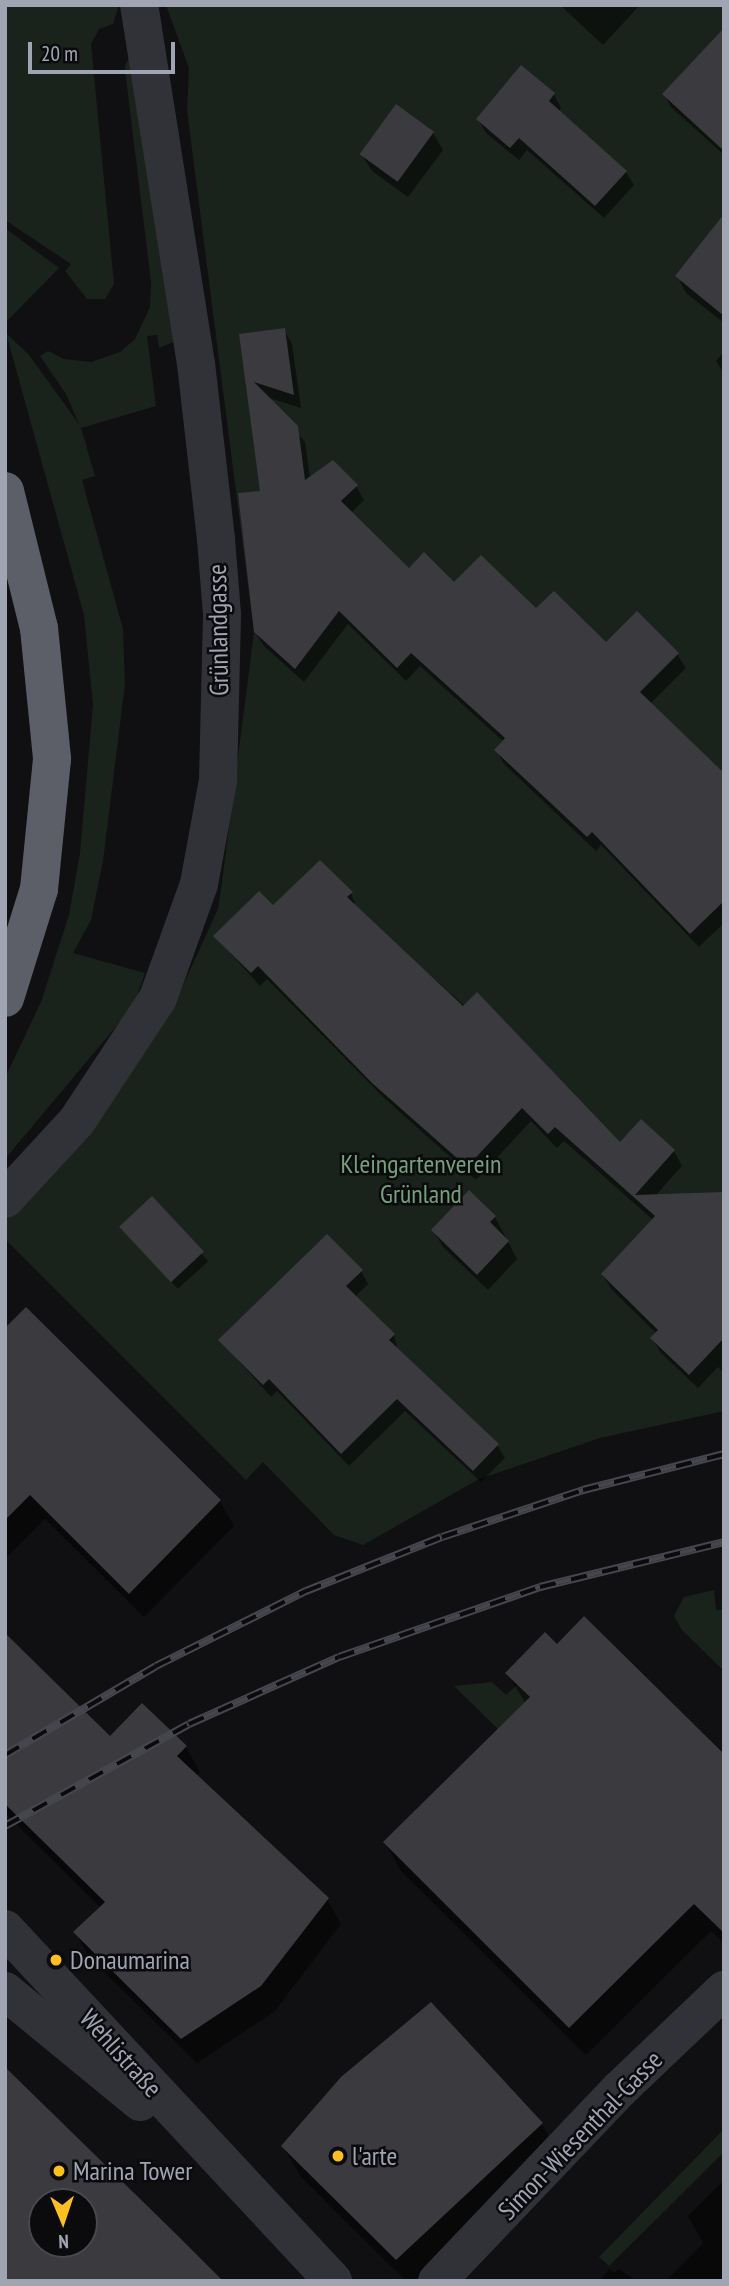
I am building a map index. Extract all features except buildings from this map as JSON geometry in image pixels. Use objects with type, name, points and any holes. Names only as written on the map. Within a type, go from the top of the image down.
[{"type":"highway","points":[[5,491],[39,628],[52,759],[39,888],[5,998]]},
{"type":"street","name":"Grünlandgasse","points":[[5,1199],[77,1121],[158,999],[199,884],[218,780],[222,614],[216,538],[196,364],[139,5]]},
{"type":"street","name":"Wehlistraße","points":[[5,1930],[333,2281]]},
{"type":"street","name":"Simon-Wiesenthal-Gasse","points":[[437,2281],[620,2089],[724,1990]]},
{"type":"street","name":"Wehlistraße","points":[[5,1991],[235,2177]]},
{"type":"green space","points":[[5,5],[119,5],[113,24],[99,29],[91,44],[114,284],[105,299],[87,299],[65,271],[71,264],[5,220]]},
{"type":"green space","name":"Kleingartenverein Grünland","points":[[166,5],[724,5],[724,1411],[600,1438],[479,1479],[363,1545],[334,1535],[263,1462],[246,1480],[5,1239],[5,1221],[59,1165],[179,994],[218,909],[221,890],[254,632],[187,110],[189,68]]},
{"type":"green space","points":[[130,57],[176,341],[159,348],[157,335],[147,336],[156,406],[81,428],[95,476],[82,480],[123,629],[125,684],[103,861],[91,920],[73,953],[145,973],[134,1005],[5,1159],[5,1078],[41,1002],[69,915],[80,853],[93,705],[84,615],[6,333],[29,355],[79,424],[66,394],[40,356],[48,351],[64,359],[91,362],[120,352],[135,339],[150,307],[151,282],[126,78],[125,65]]},
{"type":"green space","points":[[5,228],[59,268],[5,323]]},
{"type":"green space","points":[[714,1590],[716,1610],[724,1610],[724,1671],[682,1630],[674,1616],[684,1597]]},
{"type":"green space","points":[[492,1682],[506,1695],[517,1685],[548,1715],[627,1855],[454,1686]]},
{"type":"green space","points":[[724,2129],[724,2152],[609,2266],[599,2257]]},
{"type":"railway","points":[[5,1755],[156,1666],[306,1591],[442,1537],[583,1490],[724,1454]]},
{"type":"railway","points":[[5,1826],[189,1724],[339,1657],[540,1587],[724,1542]]},
{"type":"place","name":"Donaumarina","points":[[56,1960]]},
{"type":"place","name":"l'arte","points":[[338,2156]]},
{"type":"place","name":"Marina Tower","points":[[59,2171]]}]
